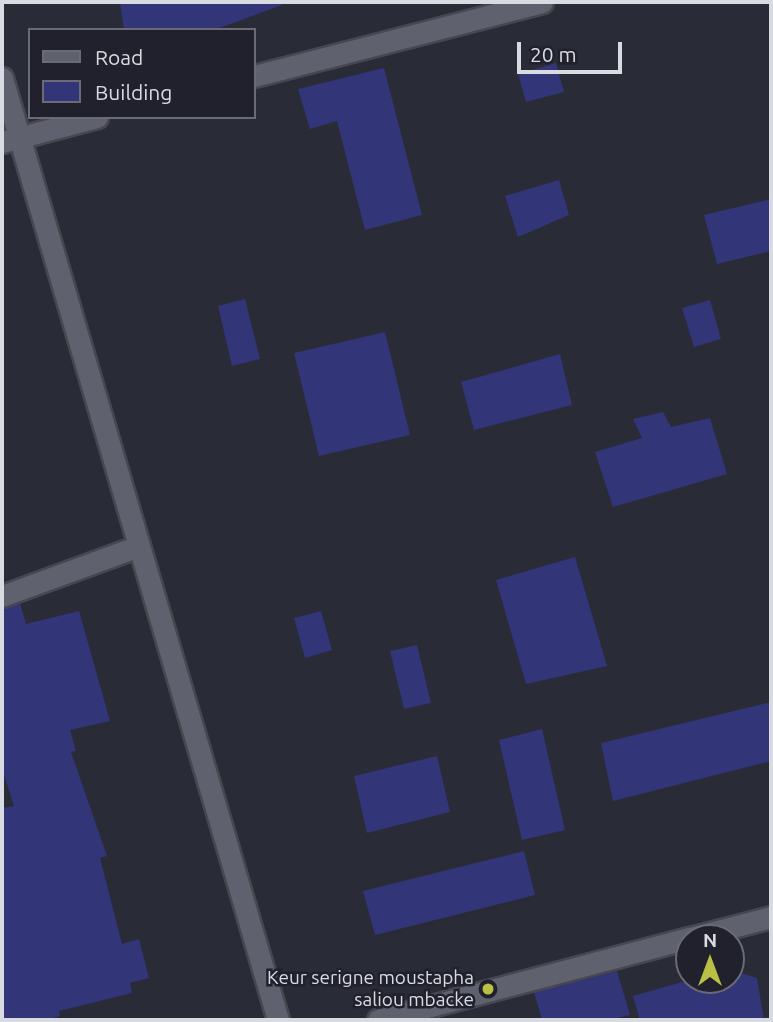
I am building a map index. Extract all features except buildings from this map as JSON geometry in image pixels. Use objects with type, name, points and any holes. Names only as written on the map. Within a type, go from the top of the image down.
[{"type":"street","points":[[256,75],[515,5],[542,2]]},
{"type":"street","points":[[2,78],[10,140],[139,546],[278,1020]]},
{"type":"street","points":[[10,140],[89,119]]},
{"type":"street","points":[[2,596],[139,546]]},
{"type":"street","points":[[744,924],[771,917]]},
{"type":"street","points":[[379,1020],[675,942]]},
{"type":"place","name":"Keur serigne moustapha saliou mbacke","points":[[488,989]]}]
